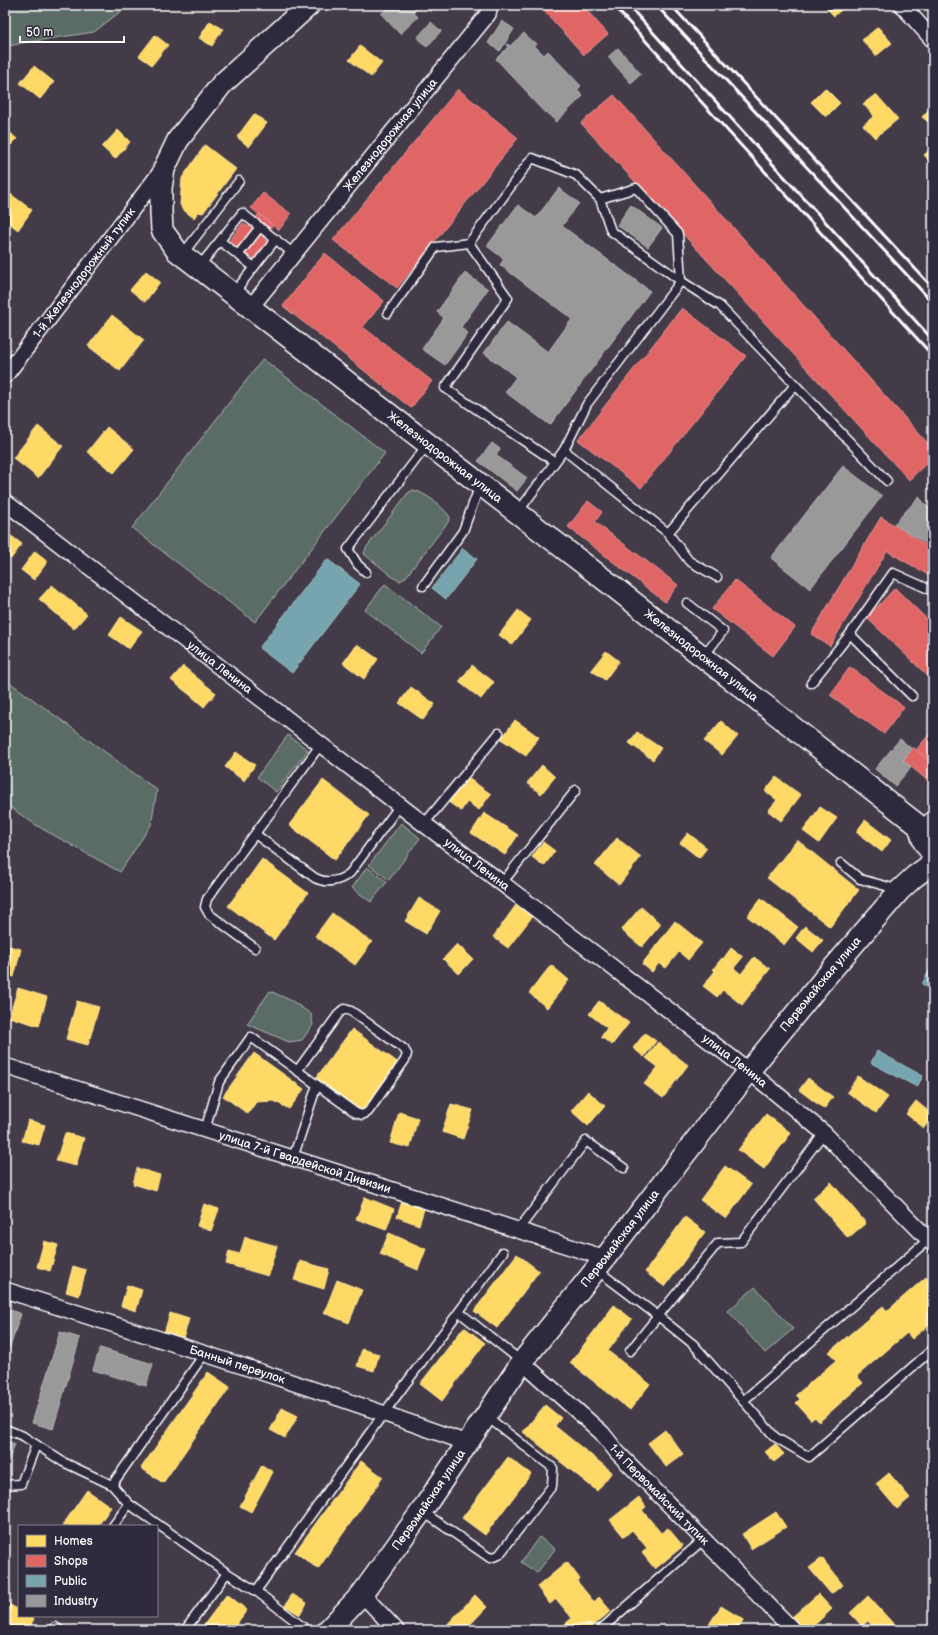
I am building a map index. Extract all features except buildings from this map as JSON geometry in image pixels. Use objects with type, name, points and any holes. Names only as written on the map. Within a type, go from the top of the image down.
[{"type":"main road","points":[[250,308],[181,255],[162,230],[160,212],[161,188],[164,169],[178,140],[222,84],[309,5]]},
{"type":"main road","name":"Железнодорожная улица","points":[[250,308],[703,657],[926,819],[924,842],[933,855]]},
{"type":"main road","name":"Первомайская улица","points":[[328,1630],[362,1594],[421,1512],[522,1362],[601,1264],[749,1070],[900,890],[914,877],[933,864]]},
{"type":"street","name":"Железнодорожная улица","points":[[250,308],[488,14],[490,5]]},
{"type":"street","points":[[902,5],[933,40]]},
{"type":"street","name":"1-й Железнодорожный тупик","points":[[5,376],[164,169]]},
{"type":"street","name":"улица Ленина","points":[[5,502],[424,824],[749,1070],[824,1133],[931,1242]]},
{"type":"street","name":"улица 7-й Гвардейской Дивизии","points":[[5,1066],[518,1230],[601,1264]]},
{"type":"street","name":"Банный переулок","points":[[5,1290],[205,1353],[468,1443]]},
{"type":"street","name":"1-й Первомайский тупик","points":[[522,1362],[602,1433],[617,1452],[793,1630]]},
{"type":"street","points":[[362,1594],[396,1630]]},
{"type":"lane","points":[[388,313],[436,246],[470,243],[532,158],[576,175],[600,199],[611,232],[681,281],[720,306],[887,481]]},
{"type":"lane","points":[[181,255],[239,181]]},
{"type":"lane","points":[[517,513],[564,450],[587,404],[681,281],[678,234],[636,188],[600,199]]},
{"type":"lane","points":[[198,269],[242,213],[294,254]]},
{"type":"lane","points":[[238,255],[260,227]]},
{"type":"lane","points":[[232,294],[276,239]]},
{"type":"lane","points":[[220,241],[254,267]]},
{"type":"lane","points":[[470,243],[508,298],[445,388],[555,462]]},
{"type":"lane","points":[[668,533],[795,385]]},
{"type":"lane","points":[[366,572],[358,566],[348,549],[428,444]]},
{"type":"lane","points":[[564,450],[668,533],[689,562],[717,577]]},
{"type":"lane","points":[[424,586],[463,531],[480,485]]},
{"type":"lane","points":[[811,683],[850,634],[893,573],[933,591]]},
{"type":"lane","points":[[687,603],[723,631],[703,657]]},
{"type":"lane","points":[[850,634],[912,696]]},
{"type":"lane","points":[[424,824],[499,732]]},
{"type":"lane","points":[[255,948],[209,914],[204,907],[207,899],[320,744]]},
{"type":"lane","points":[[502,883],[576,790]]},
{"type":"lane","points":[[255,834],[321,881],[337,880],[350,873],[400,805]]},
{"type":"lane","points":[[841,863],[860,879],[900,890]]},
{"type":"lane","points":[[205,1130],[219,1082],[251,1037],[297,1071],[356,1113],[362,1115],[368,1112],[405,1060],[407,1054],[404,1049],[351,1011],[345,1009],[340,1012],[297,1071]]},
{"type":"lane","points":[[293,1158],[317,1085]]},
{"type":"lane","points":[[630,1351],[718,1243],[741,1242],[824,1133]]},
{"type":"lane","points":[[518,1230],[586,1141],[624,1168]]},
{"type":"lane","points":[[743,1401],[931,1242]]},
{"type":"lane","points":[[256,1591],[384,1413],[503,1252]]},
{"type":"lane","points":[[601,1264],[658,1316],[693,1344],[775,1437],[809,1457],[933,1349]]},
{"type":"lane","points":[[459,1312],[522,1362]]},
{"type":"lane","points":[[112,1485],[205,1353]]},
{"type":"lane","points":[[421,1512],[490,1558],[499,1555],[552,1486],[553,1468],[486,1416]]},
{"type":"lane","points":[[5,1429],[23,1436],[63,1462],[112,1485],[128,1504],[158,1525]]},
{"type":"lane","points":[[5,1485],[21,1484],[36,1445]]},
{"type":"lane","points":[[114,1525],[128,1504]]},
{"type":"lane","points":[[158,1525],[227,1574],[256,1591],[307,1630]]},
{"type":"lane","points":[[600,1630],[703,1540]]},
{"type":"lane","points":[[185,1630],[227,1574]]},
{"type":"green space","points":[[5,5],[129,5],[94,32],[5,47]]},
{"type":"green space","points":[[263,359],[385,453],[255,622],[132,528]]},
{"type":"green space","points":[[413,490],[433,500],[450,517],[448,522],[405,578],[400,581],[394,578],[364,554],[366,548],[408,493]]},
{"type":"green space","points":[[385,584],[441,627],[421,653],[365,610]]},
{"type":"green space","points":[[5,679],[157,790],[151,825],[120,872],[39,827],[5,804]]},
{"type":"green space","points":[[288,735],[308,750],[276,792],[257,777]]},
{"type":"green space","points":[[401,823],[420,838],[389,880],[369,865]]},
{"type":"green space","points":[[367,867],[387,882],[371,902],[352,888]]},
{"type":"green space","points":[[270,991],[292,1001],[311,1014],[313,1025],[302,1040],[289,1042],[247,1024]]},
{"type":"green space","points":[[755,1287],[793,1329],[765,1353],[728,1311]]},
{"type":"green space","points":[[539,1537],[555,1549],[537,1573],[521,1562]]},
{"type":"railway","points":[[613,5],[933,356]]},
{"type":"railway","points":[[628,5],[933,340]]},
{"type":"railway","points":[[656,5],[933,303]]},
{"type":"railway","points":[[671,5],[933,288]]}]
